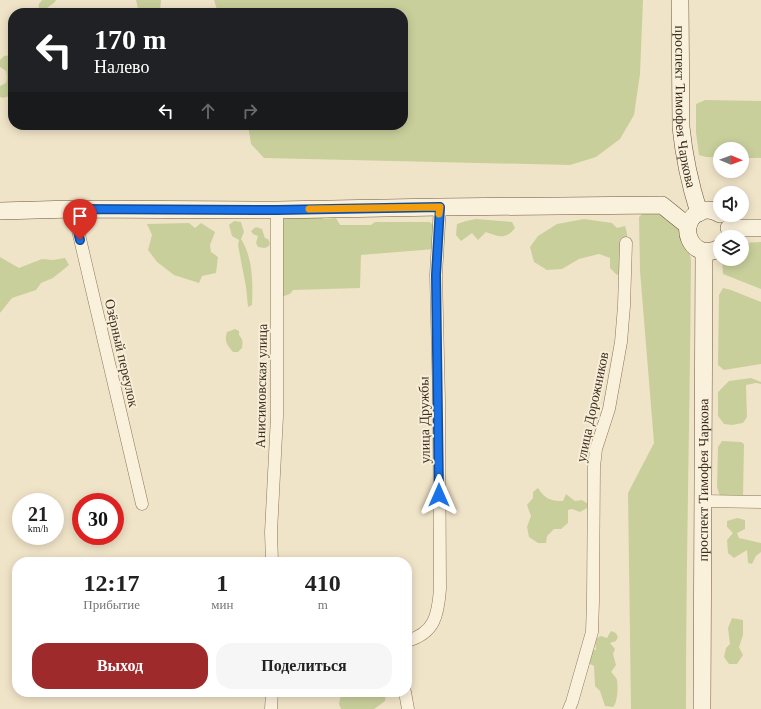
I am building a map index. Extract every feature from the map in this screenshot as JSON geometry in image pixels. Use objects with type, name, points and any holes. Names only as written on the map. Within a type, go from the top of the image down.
[{"type":"main road","name":"проспект Тимофея Чаркова","points":[[680,0],[681,127],[690,186],[699,213]]},
{"type":"main road","points":[[0,211],[73,209],[277,210],[662,205],[688,226]]},
{"type":"main road","points":[[712,250],[697,249],[691,243],[688,235],[688,226],[692,218],[705,210],[712,210],[725,224],[761,228]]},
{"type":"main road","name":"проспект Тимофея Чаркова","points":[[702,709],[703,501],[712,250]]},
{"type":"street","name":"улица Дружбы","points":[[412,640],[428,631],[435,621],[439,607],[439,408],[436,275],[440,207]]},
{"type":"street","name":"Озёрный переулок","points":[[73,209],[142,504]]},
{"type":"street","name":"Анисимовская улица","points":[[272,557],[271,532],[277,416],[277,210]]},
{"type":"street","name":"улица Дорожников","points":[[569,709],[592,632],[594,601],[594,467],[596,449],[609,409],[621,342],[626,243]]},
{"type":"street","points":[[703,501],[761,502]]},
{"type":"street","points":[[271,709],[272,697]]},
{"type":"street","points":[[406,697],[408,709]]},
{"type":"green space","points":[[42,0],[56,0],[47,8],[39,8]]},
{"type":"green space","points":[[136,0],[161,0],[160,8],[138,8]]},
{"type":"green space","points":[[214,0],[643,0],[640,74],[634,115],[620,139],[596,157],[570,165],[264,158],[251,144],[249,130],[408,130],[408,8],[216,8]]},
{"type":"green space","points":[[4,56],[8,56],[8,96],[3,98],[0,97],[0,86],[6,83],[7,77],[6,71],[0,67],[0,60]]},
{"type":"green space","points":[[705,100],[761,101],[761,158],[749,158],[749,142],[713,142],[713,157],[699,155],[696,133],[696,104]]},
{"type":"green space","points":[[645,211],[665,217],[681,232],[688,245],[691,261],[686,709],[631,709],[628,493],[654,443],[640,271],[639,217]]},
{"type":"green space","points":[[320,217],[324,219],[336,218],[340,225],[371,225],[375,222],[430,222],[437,229],[435,249],[361,255],[360,288],[293,290],[290,294],[281,297],[282,222],[284,218]]},
{"type":"green space","points":[[476,219],[512,222],[515,228],[505,236],[499,236],[486,232],[478,240],[472,233],[461,241],[456,235],[457,224]]},
{"type":"green space","points":[[584,219],[612,223],[617,228],[625,226],[628,243],[624,269],[617,275],[610,268],[610,258],[599,254],[579,259],[562,269],[547,270],[534,262],[530,247],[538,236],[557,224]]},
{"type":"green space","points":[[234,221],[241,222],[244,232],[241,239],[250,262],[252,279],[252,305],[248,307],[246,287],[238,245],[239,240],[232,236],[229,225]]},
{"type":"green space","points":[[189,223],[195,228],[201,223],[215,232],[210,245],[211,252],[218,257],[216,273],[202,276],[199,283],[174,275],[157,262],[148,250],[152,235],[147,224]]},
{"type":"green space","points":[[256,227],[262,229],[265,238],[268,239],[270,243],[269,246],[265,248],[258,247],[256,243],[258,236],[253,234],[251,231]]},
{"type":"green space","points":[[761,242],[761,289],[723,274],[722,266],[749,266],[749,243]]},
{"type":"green space","points":[[0,257],[19,268],[42,259],[53,260],[65,258],[69,265],[53,278],[41,283],[36,290],[12,298],[0,313]]},
{"type":"green space","points":[[723,288],[761,302],[761,364],[724,370],[718,365],[719,295]]},
{"type":"green space","points":[[235,329],[239,331],[243,344],[242,348],[238,352],[233,352],[226,340],[227,332]]},
{"type":"green space","points":[[751,378],[761,382],[761,384],[756,383],[746,385],[747,417],[743,423],[732,425],[724,424],[718,416],[718,392],[729,381]]},
{"type":"green space","points":[[722,441],[741,442],[744,444],[743,497],[723,497],[719,494],[717,487],[718,447]]},
{"type":"green space","points":[[538,488],[543,495],[555,501],[563,501],[566,494],[575,501],[582,500],[588,504],[587,508],[580,512],[572,509],[568,510],[568,523],[561,529],[554,529],[547,536],[546,543],[538,543],[529,537],[527,527],[531,516],[527,505],[533,498],[533,492]]},
{"type":"green space","points":[[737,518],[745,520],[745,529],[737,533],[739,538],[761,543],[761,552],[756,556],[752,564],[748,563],[747,550],[734,558],[728,553],[727,540],[733,533],[727,527],[727,521]]},
{"type":"green space","points":[[732,618],[743,620],[743,635],[739,647],[743,655],[737,664],[729,664],[724,657],[726,648],[730,644],[728,628]]},
{"type":"green space","points":[[611,631],[616,633],[618,637],[616,641],[610,643],[615,649],[613,654],[616,665],[611,672],[617,679],[618,686],[617,698],[613,707],[605,706],[600,691],[595,686],[594,666],[586,662],[589,650],[596,650],[595,639],[601,636],[607,638]]},
{"type":"green space","points":[[341,697],[385,697],[385,701],[374,709],[341,709],[339,704]]},
{"type":"slow traffic","points":[[309,209],[440,207],[439,214]]},
{"type":"route","points":[[80,240],[73,209],[277,210],[440,207],[436,275],[439,400],[439,495]]}]
